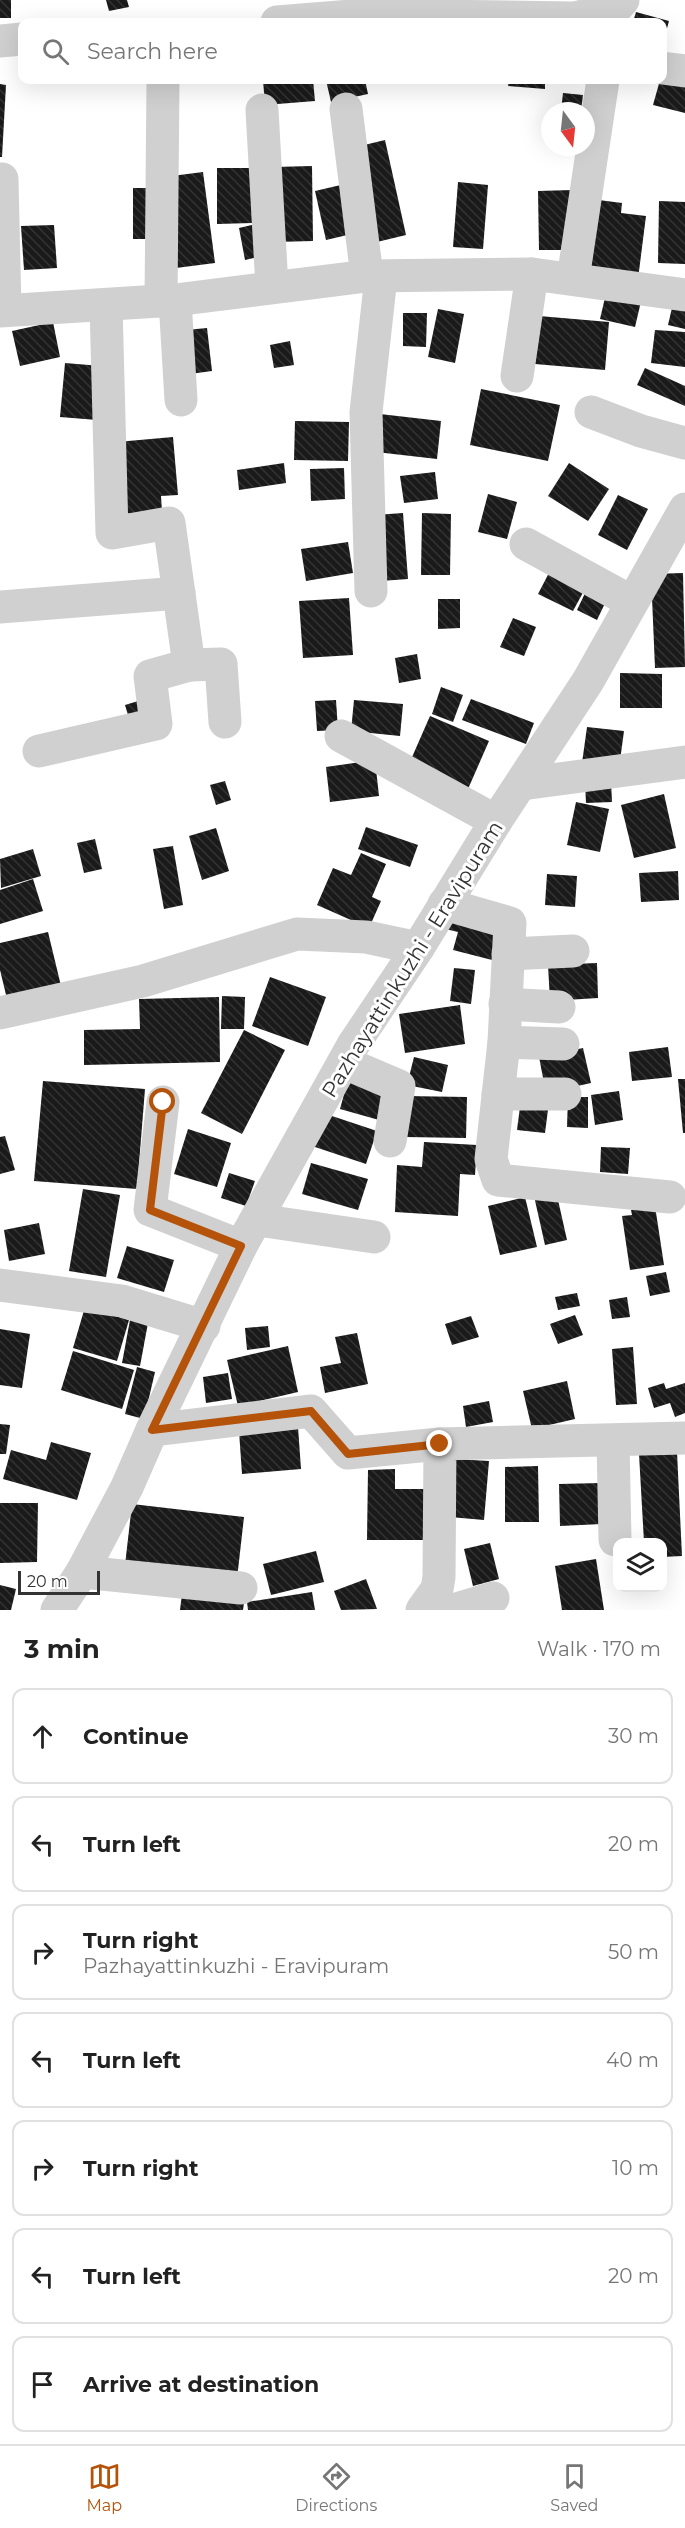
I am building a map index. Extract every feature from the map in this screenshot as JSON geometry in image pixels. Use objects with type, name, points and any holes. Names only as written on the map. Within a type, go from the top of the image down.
[{"type":"street","points":[[292,18],[323,10],[363,15],[574,18],[616,11]]},
{"type":"street","points":[[0,41],[18,39]]},
{"type":"street","points":[[667,68],[685,70]]},
{"type":"street","points":[[162,84],[168,300],[181,400]]},
{"type":"street","points":[[573,279],[602,84]]},
{"type":"street","points":[[346,109],[374,277],[366,412],[371,591]]},
{"type":"street","points":[[262,110],[272,287]]},
{"type":"street","points":[[2,178],[3,310],[168,300],[374,277],[532,274],[685,295]]},
{"type":"street","points":[[518,376],[532,274]]},
{"type":"street","points":[[106,305],[112,534],[169,523],[189,665]]},
{"type":"street","points":[[591,412],[641,431],[685,443]]},
{"type":"street","name":"Pazhayattinkuzhi - Eravipuram","points":[[57,1610],[82,1572],[127,1487],[152,1430],[249,1233],[353,1045],[418,948],[496,821],[588,681],[632,602],[671,561],[685,509]]},
{"type":"street","points":[[526,544],[632,602]]},
{"type":"street","points":[[0,607],[179,593]]},
{"type":"street","points":[[39,751],[156,723],[150,676],[189,665],[221,664],[225,722]]},
{"type":"street","points":[[341,736],[496,821]]},
{"type":"street","points":[[522,784],[685,762]]},
{"type":"street","points":[[444,904],[510,923],[504,1042],[491,1159],[498,1180],[670,1197]]},
{"type":"street","points":[[2,1020],[143,981],[297,934],[366,937],[418,948]]},
{"type":"street","points":[[508,954],[573,951]]},
{"type":"street","points":[[505,1004],[559,1007]]},
{"type":"street","points":[[504,1042],[563,1044]]},
{"type":"street","points":[[345,1063],[399,1086],[390,1141]]},
{"type":"street","points":[[498,1094],[565,1094]]},
{"type":"street","points":[[163,1102],[150,1210],[249,1233],[374,1237]]},
{"type":"street","points":[[0,1285],[122,1301],[204,1326]]},
{"type":"street","points":[[152,1430],[311,1411],[348,1454],[440,1444],[685,1438]]},
{"type":"street","points":[[613,1441],[615,1538]]},
{"type":"street","points":[[422,1610],[437,1589],[439,1577],[440,1444]]},
{"type":"street","points":[[82,1572],[242,1588]]},
{"type":"street","points":[[453,1610],[493,1598]]},
{"type":"building","points":[[0,0],[11,0],[11,18],[0,18]]},
{"type":"building","points":[[106,0],[127,0],[129,7],[109,11]]},
{"type":"building","points":[[636,12],[658,18],[634,18]]},
{"type":"building","points":[[685,79],[685,113],[653,105],[659,84],[667,84],[667,80]]},
{"type":"building","points":[[0,84],[6,85],[2,157],[0,157]]},
{"type":"building","points":[[263,84],[313,84],[315,101],[265,105]]},
{"type":"building","points":[[327,84],[366,84],[368,94],[331,102]]},
{"type":"building","points":[[508,84],[545,84],[545,89],[508,86]]},
{"type":"building","points":[[563,93],[583,95],[582,102],[562,102]]},
{"type":"building","points":[[385,140],[406,235],[377,242],[356,147]]},
{"type":"building","points":[[312,166],[313,241],[275,242],[274,167]]},
{"type":"building","points":[[217,168],[251,168],[252,223],[217,224]]},
{"type":"building","points":[[203,172],[215,263],[176,268],[164,177]]},
{"type":"building","points":[[458,182],[488,185],[483,249],[453,247]]},
{"type":"building","points":[[345,184],[356,233],[326,240],[315,191]]},
{"type":"building","points":[[133,188],[154,188],[153,239],[133,239]]},
{"type":"building","points":[[572,190],[573,250],[539,250],[538,191]]},
{"type":"building","points":[[591,199],[622,203],[621,213],[646,216],[638,279],[581,272]]},
{"type":"building","points":[[659,201],[685,202],[685,264],[658,263]]},
{"type":"building","points":[[256,224],[263,256],[245,260],[239,228]]},
{"type":"building","points":[[54,225],[57,268],[24,270],[21,226]]},
{"type":"building","points":[[608,285],[643,293],[635,327],[600,319]]},
{"type":"building","points":[[674,299],[685,301],[685,329],[668,325]]},
{"type":"building","points":[[438,309],[464,314],[455,363],[428,357]]},
{"type":"building","points":[[403,313],[427,313],[426,347],[403,346]]},
{"type":"building","points":[[539,316],[609,322],[605,370],[535,364]]},
{"type":"building","points":[[53,322],[60,357],[20,366],[12,331]]},
{"type":"building","points":[[207,328],[212,371],[190,374],[186,330]]},
{"type":"building","points":[[655,330],[685,332],[685,367],[651,363]]},
{"type":"building","points":[[290,341],[294,365],[274,368],[270,345]]},
{"type":"building","points":[[65,363],[101,366],[97,420],[60,417]]},
{"type":"building","points":[[645,368],[685,386],[685,406],[637,385]]},
{"type":"building","points":[[481,389],[560,405],[548,461],[470,445]]},
{"type":"building","points":[[380,414],[441,421],[437,459],[376,452]]},
{"type":"building","points":[[295,421],[349,422],[348,461],[294,460]]},
{"type":"building","points":[[173,437],[178,495],[161,496],[162,511],[123,514],[117,442]]},
{"type":"building","points":[[284,463],[286,483],[239,490],[237,470]]},
{"type":"building","points":[[569,463],[609,489],[588,521],[548,496]]},
{"type":"building","points":[[344,468],[345,499],[311,501],[310,469]]},
{"type":"building","points":[[435,472],[438,499],[404,503],[400,476]]},
{"type":"building","points":[[488,494],[517,502],[507,539],[478,532]]},
{"type":"building","points":[[618,495],[648,509],[627,550],[598,535]]},
{"type":"building","points":[[403,513],[408,579],[381,581],[375,515]]},
{"type":"building","points":[[422,513],[451,514],[450,575],[421,575]]},
{"type":"building","points":[[348,542],[353,573],[306,581],[301,549]]},
{"type":"building","points":[[551,569],[586,587],[573,611],[538,594]]},
{"type":"building","points":[[683,573],[685,667],[655,668],[651,574]]},
{"type":"building","points":[[588,587],[608,597],[597,620],[577,610]]},
{"type":"building","points":[[349,598],[353,655],[303,658],[299,601]]},
{"type":"building","points":[[438,599],[460,599],[460,628],[438,629]]},
{"type":"building","points":[[513,618],[536,627],[524,656],[500,647]]},
{"type":"building","points":[[417,654],[421,679],[399,683],[395,658]]},
{"type":"building","points":[[620,673],[662,674],[662,708],[620,708]]},
{"type":"building","points":[[441,687],[463,695],[453,722],[432,714]]},
{"type":"building","points":[[148,698],[130,722],[125,705]]},
{"type":"building","points":[[471,699],[534,723],[526,744],[462,720]]},
{"type":"building","points":[[336,700],[338,730],[317,731],[315,701]]},
{"type":"building","points":[[354,700],[403,704],[400,736],[351,731]]},
{"type":"building","points":[[430,716],[489,741],[468,789],[409,764]]},
{"type":"building","points":[[587,727],[624,731],[619,768],[582,763]]},
{"type":"building","points":[[375,760],[379,796],[330,802],[326,767]]},
{"type":"building","points":[[225,781],[231,800],[216,805],[210,785]]},
{"type":"building","points":[[611,781],[612,802],[586,803],[585,783]]},
{"type":"building","points":[[664,794],[676,848],[634,858],[621,805]]},
{"type":"building","points":[[576,802],[609,809],[600,852],[567,845]]},
{"type":"building","points":[[366,827],[418,845],[410,867],[358,849]]},
{"type":"building","points":[[216,828],[229,871],[202,880],[189,836]]},
{"type":"building","points":[[95,839],[102,869],[84,873],[77,843]]},
{"type":"building","points":[[173,846],[183,905],[164,909],[153,849]]},
{"type":"building","points":[[33,849],[41,876],[1,888],[0,859]]},
{"type":"building","points":[[361,853],[386,864],[372,897],[381,901],[369,928],[317,905],[333,868],[351,875]]},
{"type":"building","points":[[678,871],[679,900],[641,902],[639,873]]},
{"type":"building","points":[[547,874],[577,876],[575,907],[545,905]]},
{"type":"building","points":[[33,879],[43,911],[0,924],[0,890]]},
{"type":"building","points":[[442,910],[505,928],[496,961],[453,950],[458,932],[437,927]]},
{"type":"building","points":[[48,932],[62,990],[8,1003],[0,970],[0,943]]},
{"type":"building","points":[[597,963],[598,998],[550,1001],[548,965]]},
{"type":"building","points":[[454,968],[475,970],[471,1004],[450,1001]]},
{"type":"building","points":[[270,977],[326,997],[308,1046],[252,1026]]},
{"type":"building","points":[[222,996],[245,997],[244,1029],[221,1029]]},
{"type":"building","points":[[219,997],[220,1062],[84,1065],[84,1030],[140,1029],[139,999]]},
{"type":"building","points":[[460,1005],[465,1044],[405,1053],[399,1014]]},
{"type":"building","points":[[244,1030],[285,1050],[242,1134],[201,1113]]},
{"type":"building","points":[[668,1047],[672,1077],[632,1081],[629,1052]]},
{"type":"building","points":[[583,1048],[591,1083],[546,1093],[539,1057]]},
{"type":"building","points":[[414,1057],[448,1065],[442,1092],[407,1085]]},
{"type":"building","points":[[349,1076],[388,1086],[379,1120],[340,1109]]},
{"type":"building","points":[[678,1079],[685,1079],[685,1133],[683,1133]]},
{"type":"building","points":[[43,1081],[145,1089],[137,1189],[34,1181]]},
{"type":"building","points":[[619,1091],[623,1120],[595,1125],[591,1095]]},
{"type":"building","points":[[406,1096],[467,1097],[466,1138],[405,1137]]},
{"type":"building","points":[[568,1097],[588,1097],[588,1128],[567,1127]]},
{"type":"building","points":[[521,1099],[549,1102],[545,1133],[517,1130]]},
{"type":"building","points":[[323,1113],[377,1131],[366,1164],[312,1146]]},
{"type":"building","points":[[188,1129],[231,1143],[217,1187],[174,1174]]},
{"type":"building","points":[[5,1136],[15,1170],[0,1174],[0,1137]]},
{"type":"building","points":[[424,1142],[477,1145],[475,1175],[460,1174],[458,1216],[395,1212],[397,1165],[422,1167]]},
{"type":"building","points":[[601,1147],[630,1148],[628,1174],[600,1172]]},
{"type":"building","points":[[311,1163],[368,1179],[358,1210],[302,1194]]},
{"type":"building","points":[[229,1173],[255,1181],[246,1206],[221,1198]]},
{"type":"building","points":[[83,1189],[120,1195],[106,1277],[69,1271]]},
{"type":"building","points":[[556,1191],[567,1240],[545,1245],[534,1196]]},
{"type":"building","points":[[525,1197],[537,1247],[500,1255],[488,1206]]},
{"type":"building","points":[[655,1206],[664,1265],[630,1270],[622,1216],[632,1215],[631,1210]]},
{"type":"building","points":[[39,1223],[45,1254],[9,1261],[4,1230]]},
{"type":"building","points":[[127,1246],[174,1260],[164,1292],[117,1278]]},
{"type":"building","points":[[666,1272],[670,1292],[650,1296],[646,1276]]},
{"type":"building","points":[[577,1293],[580,1306],[558,1310],[555,1297]]},
{"type":"building","points":[[627,1297],[630,1317],[612,1319],[609,1300]]},
{"type":"building","points":[[85,1307],[129,1320],[117,1361],[73,1348]]},
{"type":"building","points":[[575,1315],[583,1335],[558,1344],[550,1324]]},
{"type":"building","points":[[471,1316],[479,1337],[452,1345],[445,1324]]},
{"type":"building","points":[[130,1320],[148,1323],[140,1366],[122,1363]]},
{"type":"building","points":[[268,1326],[270,1347],[247,1350],[245,1328]]},
{"type":"building","points":[[0,1329],[30,1334],[22,1388],[0,1385]]},
{"type":"building","points":[[357,1333],[368,1384],[325,1393],[320,1367],[341,1363],[335,1337]]},
{"type":"building","points":[[288,1346],[298,1392],[238,1406],[227,1360]]},
{"type":"building","points":[[633,1347],[637,1404],[616,1405],[612,1349]]},
{"type":"building","points":[[73,1351],[134,1370],[122,1409],[61,1390]]},
{"type":"building","points":[[137,1367],[155,1372],[144,1419],[125,1414]]},
{"type":"building","points":[[228,1373],[232,1399],[206,1403],[203,1377]]},
{"type":"building","points":[[567,1381],[575,1419],[532,1429],[523,1391]]},
{"type":"building","points":[[664,1383],[666,1389],[685,1383],[685,1413],[675,1417],[670,1403],[654,1408],[648,1388]]},
{"type":"building","points":[[489,1401],[493,1422],[466,1427],[463,1406]]},
{"type":"building","points":[[0,1424],[10,1425],[6,1454],[0,1454]]},
{"type":"building","points":[[298,1427],[301,1469],[242,1474],[239,1431]]},
{"type":"building","points":[[51,1442],[91,1453],[77,1500],[3,1479],[11,1450],[46,1460]]},
{"type":"building","points":[[677,1452],[682,1556],[667,1557],[667,1538],[644,1538],[639,1454]]},
{"type":"building","points":[[454,1459],[489,1461],[484,1520],[450,1517]]},
{"type":"building","points":[[538,1466],[539,1522],[505,1522],[505,1467]]},
{"type":"building","points":[[395,1469],[395,1489],[435,1489],[435,1540],[367,1540],[368,1470]]},
{"type":"building","points":[[601,1483],[602,1524],[560,1526],[559,1484]]},
{"type":"building","points":[[0,1503],[38,1503],[37,1562],[0,1563]]},
{"type":"building","points":[[132,1504],[244,1517],[237,1579],[125,1565]]},
{"type":"building","points":[[490,1543],[499,1579],[473,1586],[464,1549]]},
{"type":"building","points":[[316,1551],[324,1582],[271,1595],[263,1564]]},
{"type":"building","points":[[596,1559],[604,1610],[562,1610],[555,1566]]},
{"type":"building","points":[[366,1579],[377,1609],[341,1610],[334,1591]]},
{"type":"building","points":[[0,1585],[16,1589],[11,1610],[0,1610]]},
{"type":"building","points":[[183,1586],[245,1596],[243,1610],[180,1610]]},
{"type":"building","points":[[312,1592],[315,1610],[248,1610],[247,1602]]},
{"type":"route","points":[[163,1102],[150,1210],[241,1246],[152,1430],[311,1411],[348,1454],[440,1444]]}]
